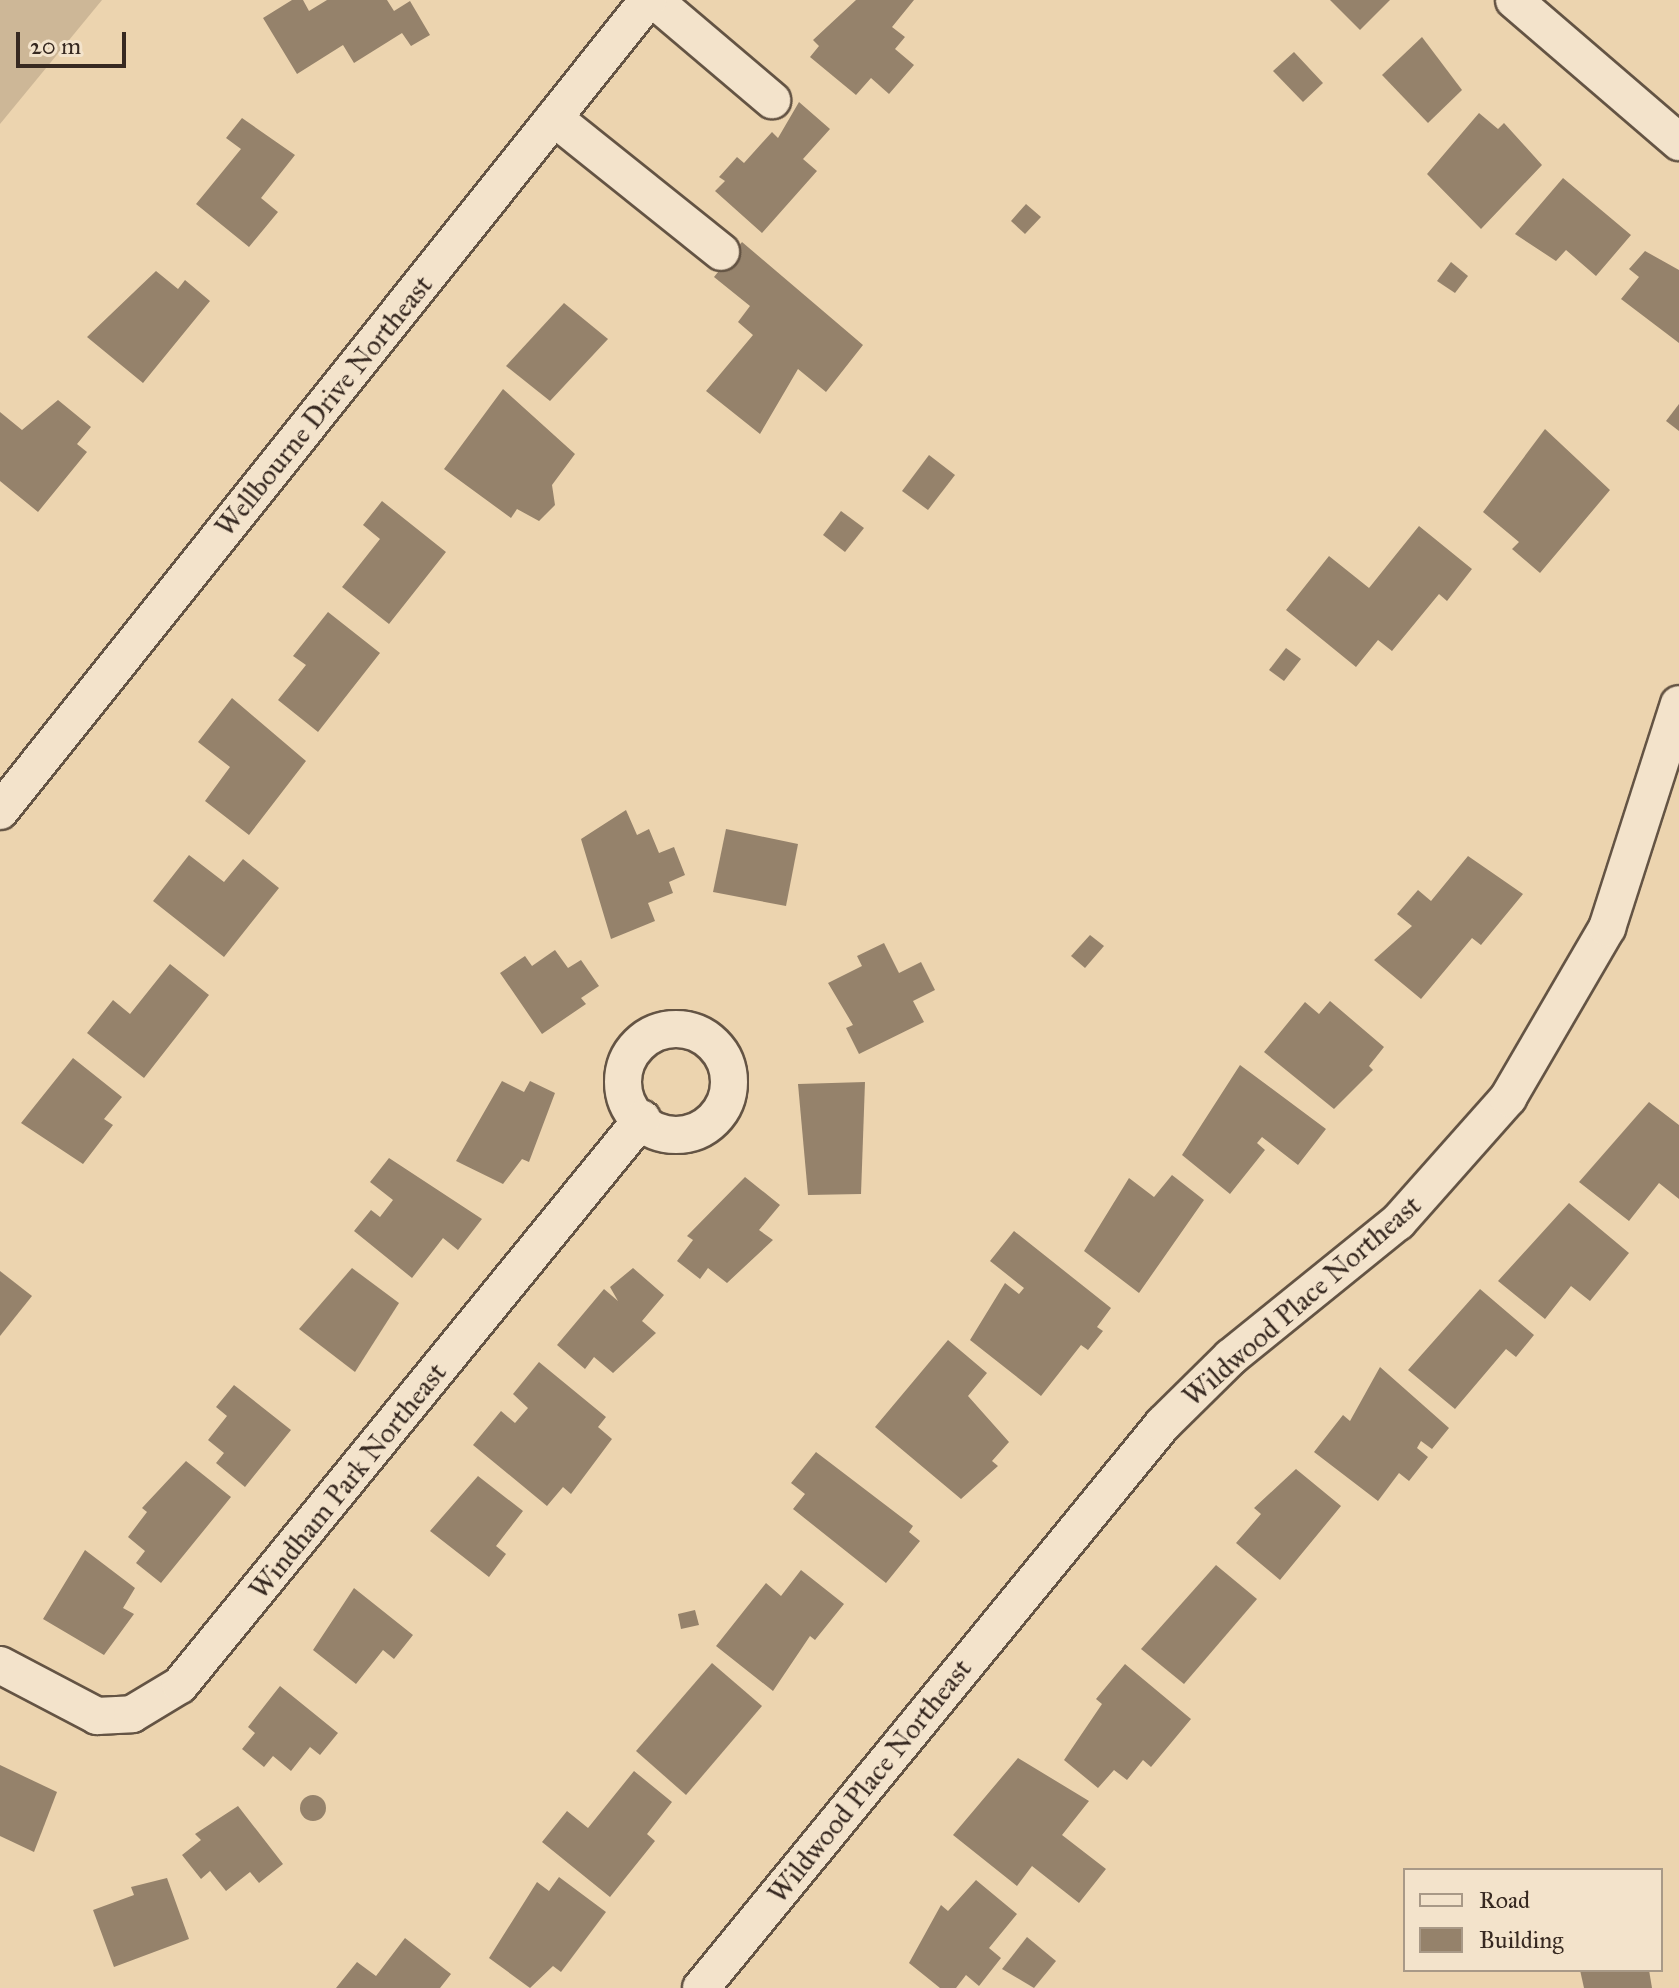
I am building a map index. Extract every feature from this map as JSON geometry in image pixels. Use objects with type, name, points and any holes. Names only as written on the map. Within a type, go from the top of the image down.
[{"type":"street","points":[[651,0],[772,100]]},
{"type":"street","name":"Wellbourne Drive Northeast","points":[[0,811],[651,0]]},
{"type":"street","points":[[1514,0],[1679,142]]},
{"type":"street","points":[[554,118],[721,252]]},
{"type":"street","name":"Wildwood Place Northeast","points":[[701,1988],[1163,1424],[1231,1357],[1398,1222],[1508,1098],[1607,928],[1679,704]]},
{"type":"street","name":"Windham Park Northeast","points":[[0,1665],[97,1716],[132,1714],[180,1685],[642,1119]]},
{"type":"shaded area","points":[[0,0],[102,0],[0,124]]},
{"type":"building","points":[[292,0],[303,0],[309,11],[327,0],[387,0],[394,11],[410,1],[430,35],[411,46],[402,33],[354,63],[343,45],[297,74],[263,18]]},
{"type":"building","points":[[856,0],[914,0],[892,27],[905,37],[895,49],[914,65],[889,94],[871,78],[856,95],[810,57],[819,46],[813,40]]},
{"type":"building","points":[[1330,0],[1390,0],[1360,30]]},
{"type":"building","points":[[1422,37],[1462,90],[1428,123],[1382,75]]},
{"type":"building","points":[[1294,52],[1323,83],[1303,102],[1273,71]]},
{"type":"building","points":[[799,102],[830,129],[803,159],[817,171],[762,233],[715,191],[725,181],[719,177],[737,157],[744,163],[772,132],[778,138]]},
{"type":"building","points":[[1479,113],[1498,129],[1504,123],[1542,165],[1481,229],[1427,174]]},
{"type":"building","points":[[242,118],[295,155],[261,198],[278,212],[249,247],[196,204],[241,149],[226,138]]},
{"type":"building","points":[[1563,178],[1631,235],[1596,276],[1566,250],[1556,261],[1515,234]]},
{"type":"building","points":[[1026,204],[1041,217],[1025,234],[1011,221]]},
{"type":"building","points":[[742,242],[863,345],[826,392],[798,369],[760,434],[706,391],[753,335],[738,322],[750,306],[714,277]]},
{"type":"building","points":[[1645,251],[1679,270],[1679,343],[1621,299],[1639,277],[1629,269]]},
{"type":"building","points":[[1451,262],[1468,276],[1455,293],[1437,281]]},
{"type":"building","points":[[156,271],[178,289],[185,280],[210,301],[143,383],[87,337]]},
{"type":"building","points":[[564,303],[608,339],[550,401],[506,366]]},
{"type":"building","points":[[503,389],[575,454],[552,485],[555,505],[539,521],[517,509],[511,518],[444,469]]},
{"type":"building","points":[[58,400],[91,427],[77,444],[87,452],[38,512],[0,481],[0,412],[22,430]]},
{"type":"building","points":[[1679,404],[1679,431],[1666,421]]},
{"type":"building","points":[[1545,429],[1610,490],[1540,573],[1512,549],[1519,542],[1483,512]]},
{"type":"building","points":[[929,455],[955,475],[928,510],[902,491]]},
{"type":"building","points":[[382,501],[446,552],[389,624],[342,587],[380,539],[363,525]]},
{"type":"building","points":[[841,511],[864,528],[845,552],[823,535]]},
{"type":"building","points":[[1419,526],[1472,569],[1447,601],[1439,594],[1392,651],[1378,640],[1356,667],[1286,610],[1329,556],[1369,588]]},
{"type":"building","points":[[328,612],[380,653],[318,732],[278,700],[306,665],[293,656]]},
{"type":"building","points":[[1286,648],[1301,659],[1284,681],[1269,670]]},
{"type":"building","points":[[232,698],[306,761],[249,835],[205,801],[230,767],[198,742]]},
{"type":"building","points":[[626,810],[637,835],[649,829],[659,853],[674,847],[685,875],[669,882],[673,893],[648,903],[655,921],[611,939],[581,839]]},
{"type":"building","points":[[726,829],[798,844],[786,906],[713,892]]},
{"type":"building","points":[[189,855],[224,882],[243,859],[279,888],[224,957],[153,901]]},
{"type":"building","points":[[1468,856],[1523,894],[1481,945],[1472,938],[1421,999],[1374,960],[1412,926],[1397,914],[1418,890],[1431,901]]},
{"type":"building","points":[[1090,935],[1104,946],[1085,968],[1071,956]]},
{"type":"building","points":[[884,943],[899,973],[921,962],[935,990],[913,1001],[924,1022],[859,1054],[846,1028],[853,1025],[828,983],[862,966],[857,956]]},
{"type":"building","points":[[555,950],[568,968],[581,960],[599,986],[581,998],[586,1004],[542,1034],[500,973],[525,956],[532,966]]},
{"type":"building","points":[[170,964],[209,995],[144,1078],[87,1033],[113,1000],[130,1014]]},
{"type":"building","points":[[1330,1001],[1384,1047],[1369,1066],[1373,1070],[1334,1109],[1264,1052],[1305,1002],[1319,1014]]},
{"type":"building","points":[[73,1058],[122,1097],[104,1119],[113,1125],[83,1164],[21,1123]]},
{"type":"building","points":[[1240,1065],[1326,1129],[1298,1165],[1262,1137],[1257,1143],[1265,1150],[1230,1194],[1182,1155]]},
{"type":"building","points":[[502,1081],[524,1092],[530,1081],[555,1093],[529,1162],[522,1159],[503,1184],[456,1161]]},
{"type":"building","points":[[865,1082],[861,1194],[808,1195],[798,1084]]},
{"type":"building","points":[[1649,1102],[1679,1125],[1679,1199],[1659,1183],[1629,1221],[1579,1182]]},
{"type":"building","points":[[389,1158],[482,1219],[458,1250],[443,1238],[412,1278],[354,1231],[371,1210],[380,1217],[393,1200],[370,1182]]},
{"type":"building","points":[[1172,1175],[1204,1200],[1139,1293],[1084,1251],[1129,1178],[1154,1197]]},
{"type":"building","points":[[745,1177],[780,1205],[759,1230],[773,1240],[727,1283],[708,1268],[700,1279],[677,1261],[693,1240],[687,1236]]},
{"type":"building","points":[[1569,1203],[1629,1253],[1590,1301],[1571,1286],[1545,1319],[1498,1281]]},
{"type":"building","points":[[1014,1231],[1111,1308],[1097,1327],[1103,1331],[1088,1350],[1081,1345],[1041,1396],[970,1340],[1005,1283],[1019,1294],[1024,1288],[990,1261]]},
{"type":"building","points":[[352,1268],[399,1303],[355,1372],[299,1329]]},
{"type":"building","points":[[633,1268],[664,1295],[642,1321],[656,1333],[613,1373],[594,1357],[585,1369],[557,1345],[604,1289],[618,1301],[610,1287]]},
{"type":"building","points":[[0,1271],[32,1296],[0,1336]]},
{"type":"building","points":[[1480,1289],[1534,1335],[1516,1357],[1506,1349],[1455,1409],[1408,1370]]},
{"type":"building","points":[[948,1340],[987,1373],[968,1396],[1009,1442],[992,1461],[998,1466],[961,1499],[875,1427]]},
{"type":"building","points":[[539,1362],[606,1417],[598,1427],[612,1439],[571,1494],[563,1487],[547,1506],[473,1445],[501,1411],[515,1423],[528,1408],[513,1394]]},
{"type":"building","points":[[1380,1367],[1449,1428],[1432,1449],[1421,1441],[1417,1448],[1428,1457],[1409,1481],[1399,1473],[1378,1501],[1314,1452],[1343,1415],[1350,1421]]},
{"type":"building","points":[[234,1385],[291,1430],[245,1487],[216,1463],[224,1453],[208,1440],[227,1416],[216,1407]]},
{"type":"building","points":[[816,1452],[913,1526],[909,1532],[920,1541],[886,1583],[793,1509],[805,1494],[791,1483]]},
{"type":"building","points":[[186,1461],[231,1497],[161,1583],[136,1563],[145,1551],[128,1537],[147,1512],[142,1508]]},
{"type":"building","points":[[1296,1469],[1341,1506],[1280,1580],[1236,1543],[1261,1514],[1254,1508]]},
{"type":"building","points":[[478,1476],[523,1511],[496,1546],[506,1554],[489,1577],[430,1531]]},
{"type":"building","points":[[85,1550],[135,1588],[123,1608],[134,1614],[104,1655],[43,1619]]},
{"type":"building","points":[[1216,1565],[1257,1599],[1184,1684],[1141,1649]]},
{"type":"building","points":[[801,1570],[844,1604],[815,1640],[810,1636],[773,1691],[716,1646],[766,1583],[781,1596]]},
{"type":"building","points":[[354,1588],[413,1635],[394,1659],[383,1650],[356,1684],[313,1650]]},
{"type":"building","points":[[695,1610],[699,1625],[681,1629],[678,1614]]},
{"type":"building","points":[[712,1663],[762,1706],[686,1795],[636,1751]]},
{"type":"building","points":[[1125,1664],[1191,1719],[1151,1767],[1143,1760],[1127,1780],[1114,1770],[1098,1788],[1064,1760],[1102,1704],[1096,1699]]},
{"type":"building","points":[[280,1686],[338,1733],[320,1755],[310,1747],[291,1771],[273,1756],[264,1767],[242,1749],[255,1733],[248,1727]]},
{"type":"building","points":[[1018,1758],[1089,1801],[1062,1835],[1106,1869],[1079,1903],[1032,1866],[1017,1886],[953,1835]]},
{"type":"building","points":[[0,1765],[57,1792],[34,1852],[0,1836]]},
{"type":"building","points":[[634,1771],[672,1802],[647,1834],[655,1841],[610,1897],[542,1842],[567,1811],[588,1828]]},
{"type":"building","points":[[313,1795],[322,1799],[326,1808],[322,1817],[313,1821],[304,1817],[300,1808],[304,1799]]},
{"type":"building","points":[[238,1806],[283,1864],[259,1883],[250,1872],[226,1891],[210,1871],[201,1879],[182,1855],[201,1840],[195,1834]]},
{"type":"building","points":[[559,1877],[606,1912],[561,1972],[553,1966],[530,1988],[489,1958],[537,1882],[549,1891]]},
{"type":"building","points":[[167,1878],[189,1939],[114,1967],[93,1910],[134,1895],[131,1887]]},
{"type":"building","points":[[976,1880],[1017,1914],[989,1948],[1001,1958],[979,1986],[966,1975],[956,1988],[940,1988],[909,1963],[941,1905],[948,1911]]},
{"type":"building","points":[[1027,1937],[1056,1961],[1034,1988],[1002,1969]]},
{"type":"building","points":[[405,1938],[451,1974],[440,1988],[336,1988],[357,1962],[376,1976]]},
{"type":"building","points":[[1580,1972],[1649,1972],[1652,1988],[1584,1988]]}]
